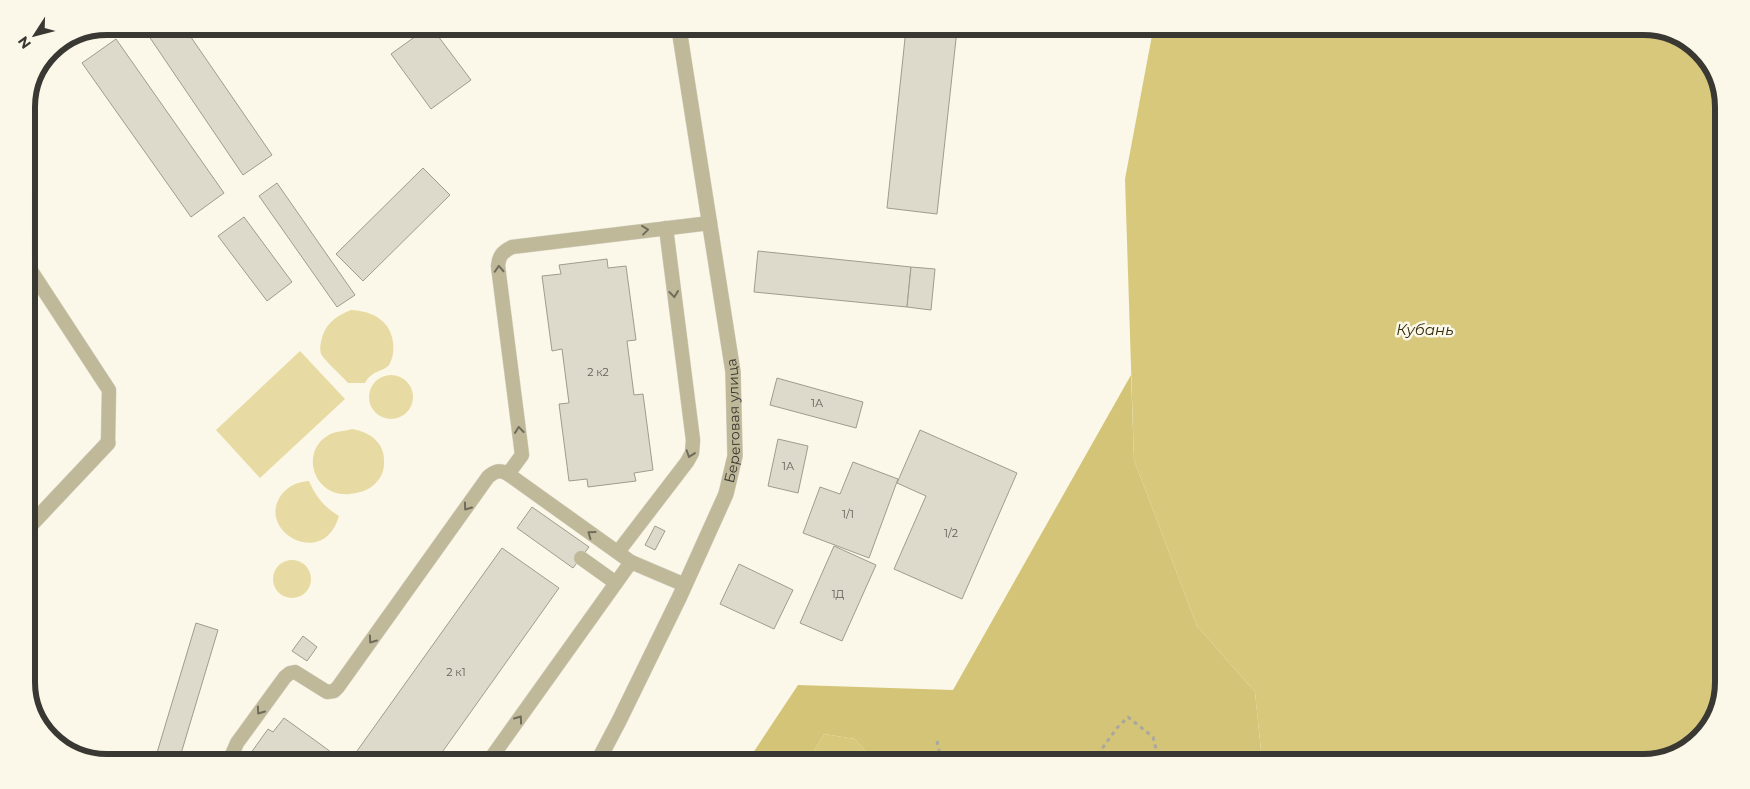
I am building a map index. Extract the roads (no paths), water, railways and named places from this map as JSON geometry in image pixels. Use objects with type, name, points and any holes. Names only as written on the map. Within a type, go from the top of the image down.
[{"type":"street","name":"Береговая улица","points":[[602,754],[620,721],[685,585],[726,494],[735,456],[733,372],[679,35]]},
{"type":"street","points":[[35,520],[108,443]]},
{"type":"lane","points":[[508,474],[522,455],[498,266],[499,257],[505,250],[512,247],[710,222]]},
{"type":"lane","points":[[618,552],[688,462],[692,452],[693,440],[666,228]]},
{"type":"lane","points":[[35,278],[109,390],[108,443]]},
{"type":"lane","points":[[232,754],[237,743],[285,677],[290,673],[295,672],[327,692],[334,691],[488,477],[494,472],[502,471],[508,474],[631,562],[685,585]]},
{"type":"lane","points":[[581,558],[616,583]]},
{"type":"lane","points":[[494,754],[631,562]]},
{"type":"water","name":"Кубань","points":[[1152,35],[1643,35],[1671,40],[1694,56],[1708,75],[1715,102],[1715,682],[1710,710],[1694,733],[1671,749],[1643,754],[1261,754],[1255,692],[1197,626],[1134,460],[1125,179]]},
{"type":"water","points":[[824,734],[855,739],[868,754],[812,754]]}]
